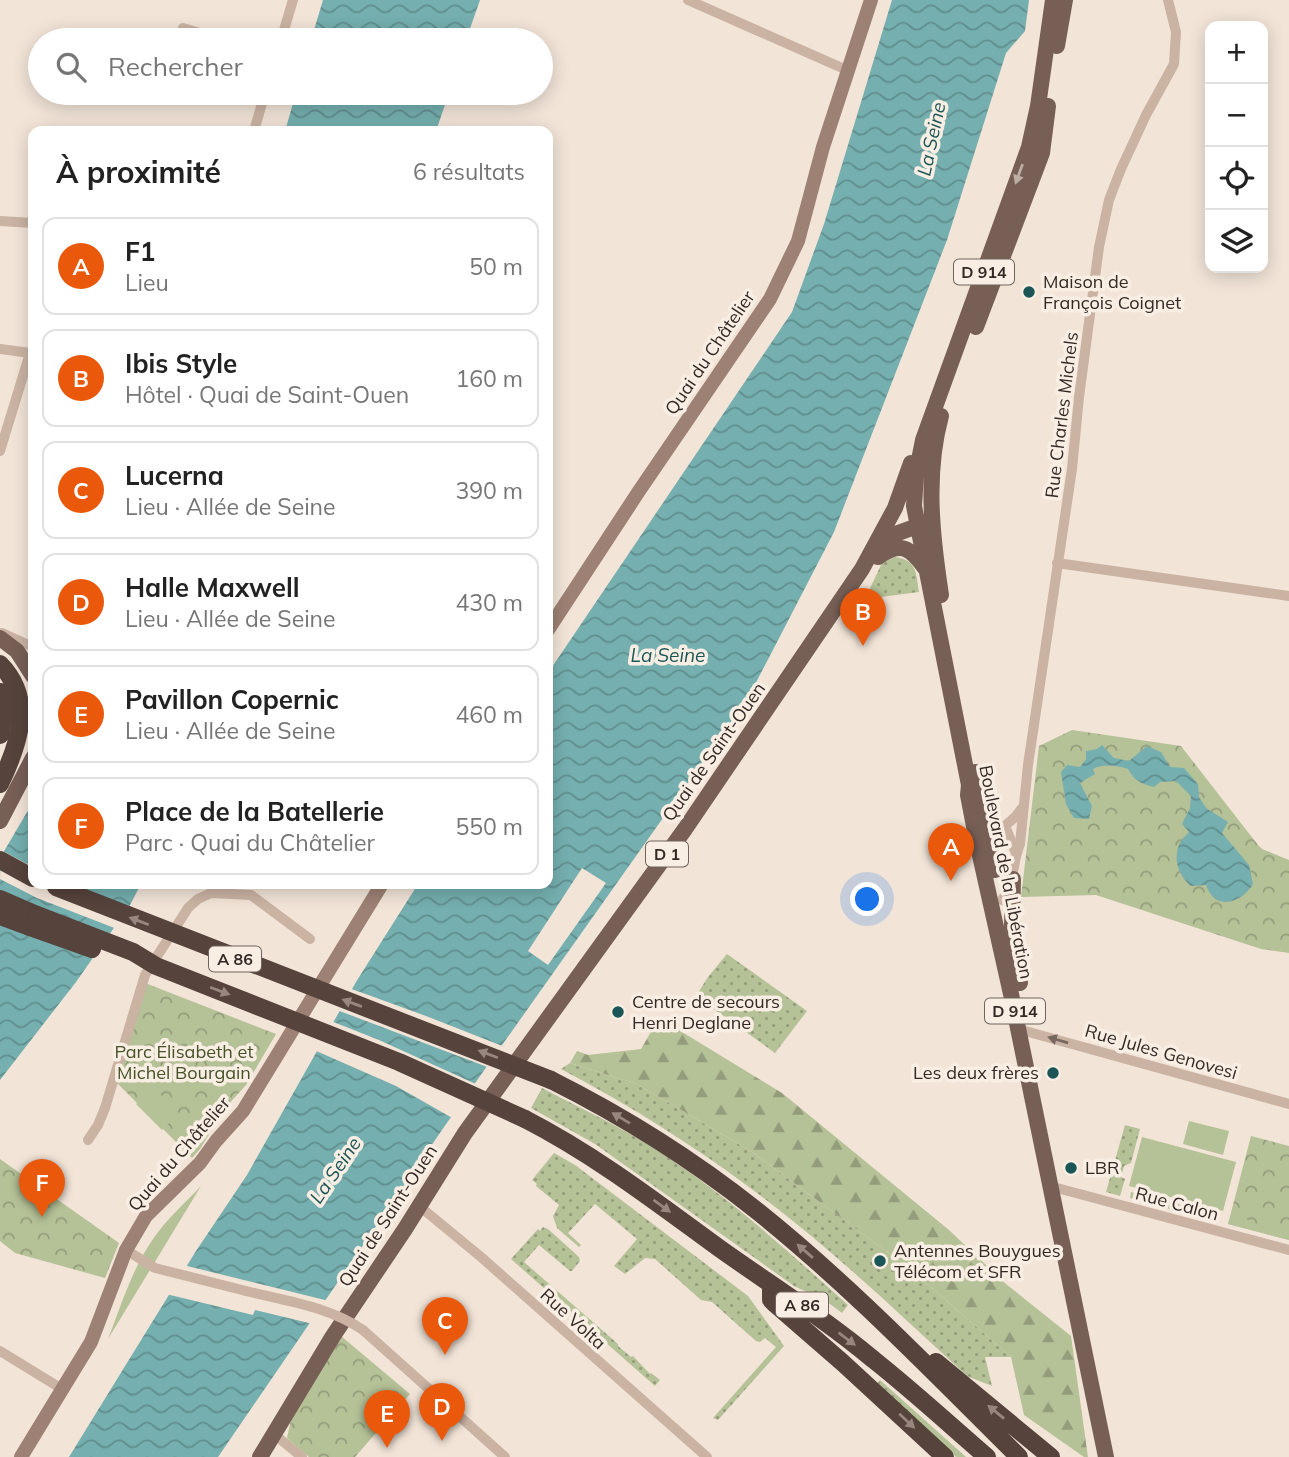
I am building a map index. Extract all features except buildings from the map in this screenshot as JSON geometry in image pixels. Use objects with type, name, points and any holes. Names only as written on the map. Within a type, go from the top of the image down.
[{"type":"highway","points":[[0,664],[16,687],[22,720],[15,751],[0,783]]},
{"type":"highway","points":[[0,692],[4,711],[0,735]]},
{"type":"highway","points":[[0,860],[28,875]]},
{"type":"highway","name":"A 86","points":[[60,889],[498,1058],[551,1080],[632,1124],[755,1209],[834,1277],[1019,1457]]},
{"type":"highway","name":"A 86","points":[[0,899],[132,952],[156,966],[399,1062],[569,1142],[791,1297],[875,1360],[987,1457]]},
{"type":"highway","points":[[0,916],[122,960],[156,966]]},
{"type":"highway","points":[[771,1285],[771,1300],[774,1303],[945,1457]]},
{"type":"highway","points":[[908,1348],[940,1364],[1050,1456]]},
{"type":"main road","name":"Quai de Saint-Ouen","points":[[260,1457],[333,1336],[465,1133],[685,829],[862,569],[895,508],[912,462],[919,457],[1029,147],[1042,84],[1053,0]]},
{"type":"main road","name":"D 914","points":[[925,523],[932,505],[932,465],[939,427],[1042,153],[1065,0]]},
{"type":"main road","name":"Boulevard de la Libération","points":[[919,457],[914,506],[925,523],[1012,994],[1077,1300],[1115,1457]]},
{"type":"main road","points":[[895,508],[932,505]]},
{"type":"main road","name":"Boulevard de la Libération","points":[[925,523],[925,569],[969,785],[968,795],[1002,900],[1008,948],[1106,1457]]},
{"type":"main road","name":"D 1","points":[[862,569],[886,542],[898,533],[925,523]]},
{"type":"main road","points":[[862,569],[888,550],[898,548],[909,551],[925,569]]},
{"type":"main road","points":[[0,638],[17,651],[28,668]]},
{"type":"main road","points":[[0,820],[28,767]]},
{"type":"main road","points":[[0,820],[28,781]]},
{"type":"main road","points":[[1013,879],[1012,927],[1024,1005],[1023,1023]]},
{"type":"street","points":[[285,28],[293,0]]},
{"type":"street","points":[[688,0],[849,71]]},
{"type":"street","name":"Quai du Châtelier","points":[[553,623],[770,299],[798,241],[823,147],[871,0]]},
{"type":"street","name":"Rue Charles Michels","points":[[1002,900],[1013,879],[1021,836],[1072,469],[1099,247],[1109,200],[1121,169],[1174,64],[1176,32],[1168,0]]},
{"type":"street","points":[[255,126],[262,105]]},
{"type":"street","points":[[0,221],[28,223]]},
{"type":"street","points":[[0,349],[28,353]]},
{"type":"street","points":[[0,451],[28,360]]},
{"type":"street","points":[[1057,563],[1289,596]]},
{"type":"street","points":[[0,632],[28,645]]},
{"type":"street","points":[[981,833],[1005,826],[1017,817],[1023,807]]},
{"type":"street","points":[[1005,826],[1016,853]]},
{"type":"street","name":"Quai du Châtelier","points":[[21,1457],[91,1342],[132,1254],[146,1216],[197,1167],[243,1111],[379,889]]},
{"type":"street","points":[[88,1140],[102,1117],[140,986],[148,968],[188,908],[211,893],[236,892],[251,895],[310,939]]},
{"type":"street","name":"Rue Jules Genovesi","points":[[1023,1023],[1289,1104]]},
{"type":"street","name":"Rue Calon","points":[[1056,1188],[1289,1250]]},
{"type":"street","name":"Rue Volta","points":[[418,1205],[481,1257],[707,1457]]},
{"type":"street","points":[[132,1254],[155,1268],[325,1310],[341,1317],[363,1330],[505,1457]]},
{"type":"street","points":[[0,1351],[62,1390]]},
{"type":"street","points":[[274,1434],[302,1457]]},
{"type":"green space","points":[[895,557],[908,561],[914,568],[919,592],[865,599],[882,563]]},
{"type":"green space","points":[[1072,730],[1181,746],[1258,845],[1289,860],[1289,953],[1261,949],[1096,895],[1021,897],[1039,746]]},
{"type":"green space","points":[[727,954],[807,1011],[775,1053],[696,996]]},
{"type":"green space","name":"Parc Élisabeth et Michel Bourgain","points":[[145,983],[276,1034],[246,1085],[226,1107],[192,1158],[115,1081]]},
{"type":"green space","points":[[659,1018],[782,1093],[949,1230],[1006,1284],[1071,1336],[1088,1457],[1084,1457],[1024,1415],[1011,1357],[909,1268],[752,1152],[637,1084],[570,1063],[577,1051],[588,1055],[641,1049]]},
{"type":"green space","points":[[570,1063],[637,1084],[752,1152],[909,1268],[1011,1357],[985,1357],[992,1386],[967,1376],[829,1251],[733,1175],[666,1130],[561,1069]]},
{"type":"green space","points":[[153,1087],[179,1113],[162,1130],[136,1104]]},
{"type":"green space","points":[[542,1088],[626,1131],[694,1175],[798,1260],[848,1305],[842,1313],[826,1301],[794,1286],[595,1144],[531,1108]]},
{"type":"green space","points":[[1189,1121],[1229,1131],[1223,1155],[1183,1144]]},
{"type":"green space","points":[[1125,1125],[1140,1129],[1131,1163],[1124,1166],[1121,1177],[1125,1179],[1120,1196],[1106,1192]]},
{"type":"green space","points":[[1251,1136],[1289,1146],[1289,1240],[1228,1224]]},
{"type":"green space","points":[[1142,1137],[1236,1162],[1223,1211],[1129,1186]]},
{"type":"green space","points":[[554,1153],[575,1165],[748,1296],[784,1346],[718,1420],[713,1418],[776,1347],[765,1338],[760,1342],[756,1341],[712,1302],[701,1300],[655,1259],[645,1258],[625,1274],[614,1266],[637,1239],[595,1204],[568,1233],[581,1245],[579,1247],[557,1228],[553,1216],[559,1205],[532,1180]]},
{"type":"green space","points":[[0,1159],[119,1243],[105,1278],[15,1253],[0,1241]]},
{"type":"green space","points":[[201,1186],[108,1339],[127,1288],[153,1239]]},
{"type":"green space","points":[[1131,1192],[1215,1214],[1214,1221],[1130,1198]]},
{"type":"green space","points":[[1245,1218],[1256,1225],[1283,1225],[1289,1232],[1289,1240],[1228,1224],[1229,1221]]},
{"type":"green space","points":[[543,1227],[579,1257],[580,1261],[570,1271],[539,1245],[524,1262],[660,1380],[655,1386],[511,1259],[538,1229],[540,1231]]},
{"type":"green space","points":[[341,1336],[410,1394],[355,1457],[309,1457],[287,1438],[292,1415]]},
{"type":"green space","points":[[880,1380],[966,1457],[956,1457],[877,1384]]},
{"type":"water","points":[[323,0],[480,0],[470,28],[315,28]]},
{"type":"water","name":"La Seine","points":[[892,0],[1029,0],[1025,31],[1006,53],[947,240],[834,532],[748,698],[444,1127],[218,1457],[69,1457],[196,1251],[247,1175],[356,982],[415,889],[553,889],[553,666],[792,312],[824,224]]},
{"type":"water","points":[[293,105],[445,105],[438,126],[286,126]]},
{"type":"water","points":[[1102,745],[1114,758],[1129,761],[1147,746],[1161,752],[1170,767],[1184,768],[1198,784],[1199,797],[1206,808],[1228,822],[1222,833],[1249,865],[1253,884],[1248,891],[1235,900],[1222,901],[1215,899],[1206,885],[1191,886],[1183,877],[1178,867],[1177,851],[1189,832],[1182,824],[1190,808],[1191,796],[1176,781],[1160,782],[1154,787],[1138,781],[1128,769],[1097,767],[1093,769],[1095,774],[1080,783],[1092,806],[1089,819],[1074,818],[1066,804],[1061,772],[1067,765],[1080,767],[1086,759],[1086,751]]},
{"type":"water","points":[[28,810],[28,889],[138,889],[76,982],[0,1080],[0,858]]},
{"type":"pier","points":[[1,850],[28,864],[28,889],[82,889],[133,908],[117,929],[37,898],[0,879]]},
{"type":"pier","points":[[582,868],[606,883],[548,965],[528,951]]},
{"type":"pier","points":[[349,988],[505,1047],[490,1068],[337,1010]]},
{"type":"pier","points":[[331,1021],[478,1085],[454,1119],[396,1086],[314,1050]]},
{"type":"pier","points":[[183,1265],[329,1301],[313,1324],[255,1310],[253,1315],[166,1294]]},
{"type":"place","name":"Maison de François Coignet","points":[[1029,292]]},
{"type":"place","name":"Ibis Style","points":[[863,646]]},
{"type":"place","name":"F1","points":[[951,881]]},
{"type":"place","name":"Centre de secours Henri Deglane","points":[[618,1012]]},
{"type":"place","name":"Les deux frères","points":[[1053,1073]]},
{"type":"place","name":"LBR","points":[[1071,1168]]},
{"type":"place","name":"Place de la Batellerie","points":[[42,1217]]},
{"type":"place","name":"Antennes Bouygues Télécom et SFR","points":[[880,1261]]},
{"type":"place","name":"Lucerna","points":[[445,1355]]},
{"type":"place","name":"Halle Maxwell","points":[[442,1441]]},
{"type":"place","name":"Pavillon Copernic","points":[[387,1448]]}]
